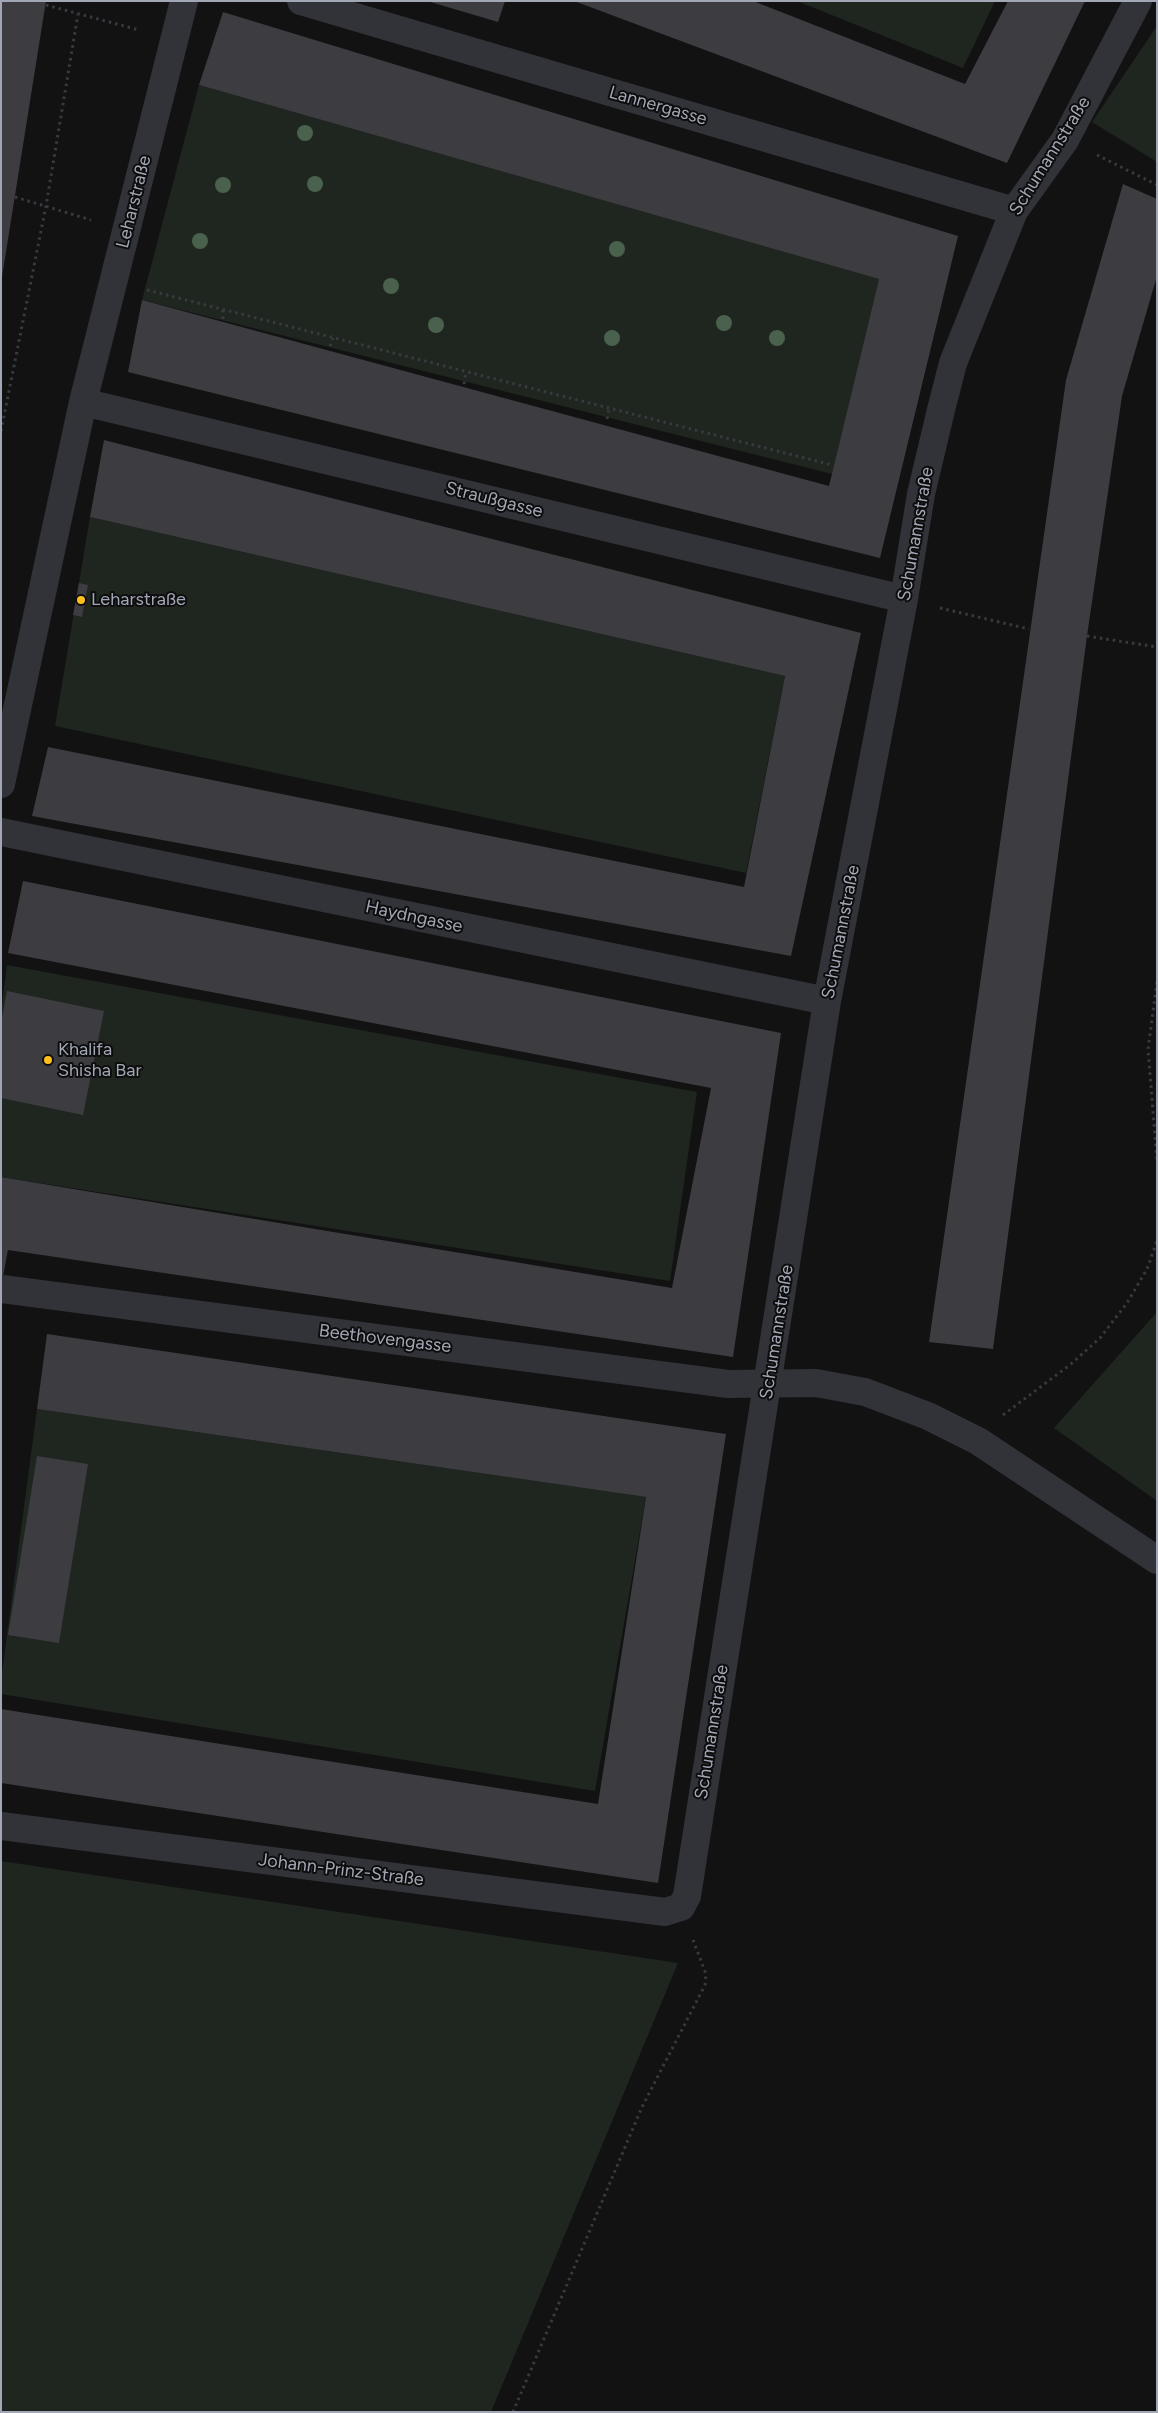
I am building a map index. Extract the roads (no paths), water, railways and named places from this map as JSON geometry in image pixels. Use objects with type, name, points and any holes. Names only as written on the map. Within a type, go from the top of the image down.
[{"type":"street","name":"Leharstraße","points":[[1,784],[84,402],[184,1]]},
{"type":"street","name":"Lannergasse","points":[[301,1],[1014,211]]},
{"type":"street","name":"Schumannstraße","points":[[681,1907],[687,1896],[827,1002],[904,599],[921,494],[953,363],[1014,211],[1065,140],[1138,1]]},
{"type":"street","name":"Straußgasse","points":[[84,402],[904,599]]},
{"type":"street","name":"Haydngasse","points":[[1,832],[827,1002]]},
{"type":"street","name":"Beethovengasse","points":[[2,1289],[728,1384],[769,1382],[816,1383],[865,1392],[928,1416],[978,1441],[1157,1560]]},
{"type":"street","name":"Johann-Prinz-Straße","points":[[1,1826],[665,1912],[681,1907]]},
{"type":"place","name":"Leharstraße","points":[[81,600]]},
{"type":"place","name":"Khalifa Shisha Bar","points":[[48,1060]]}]
